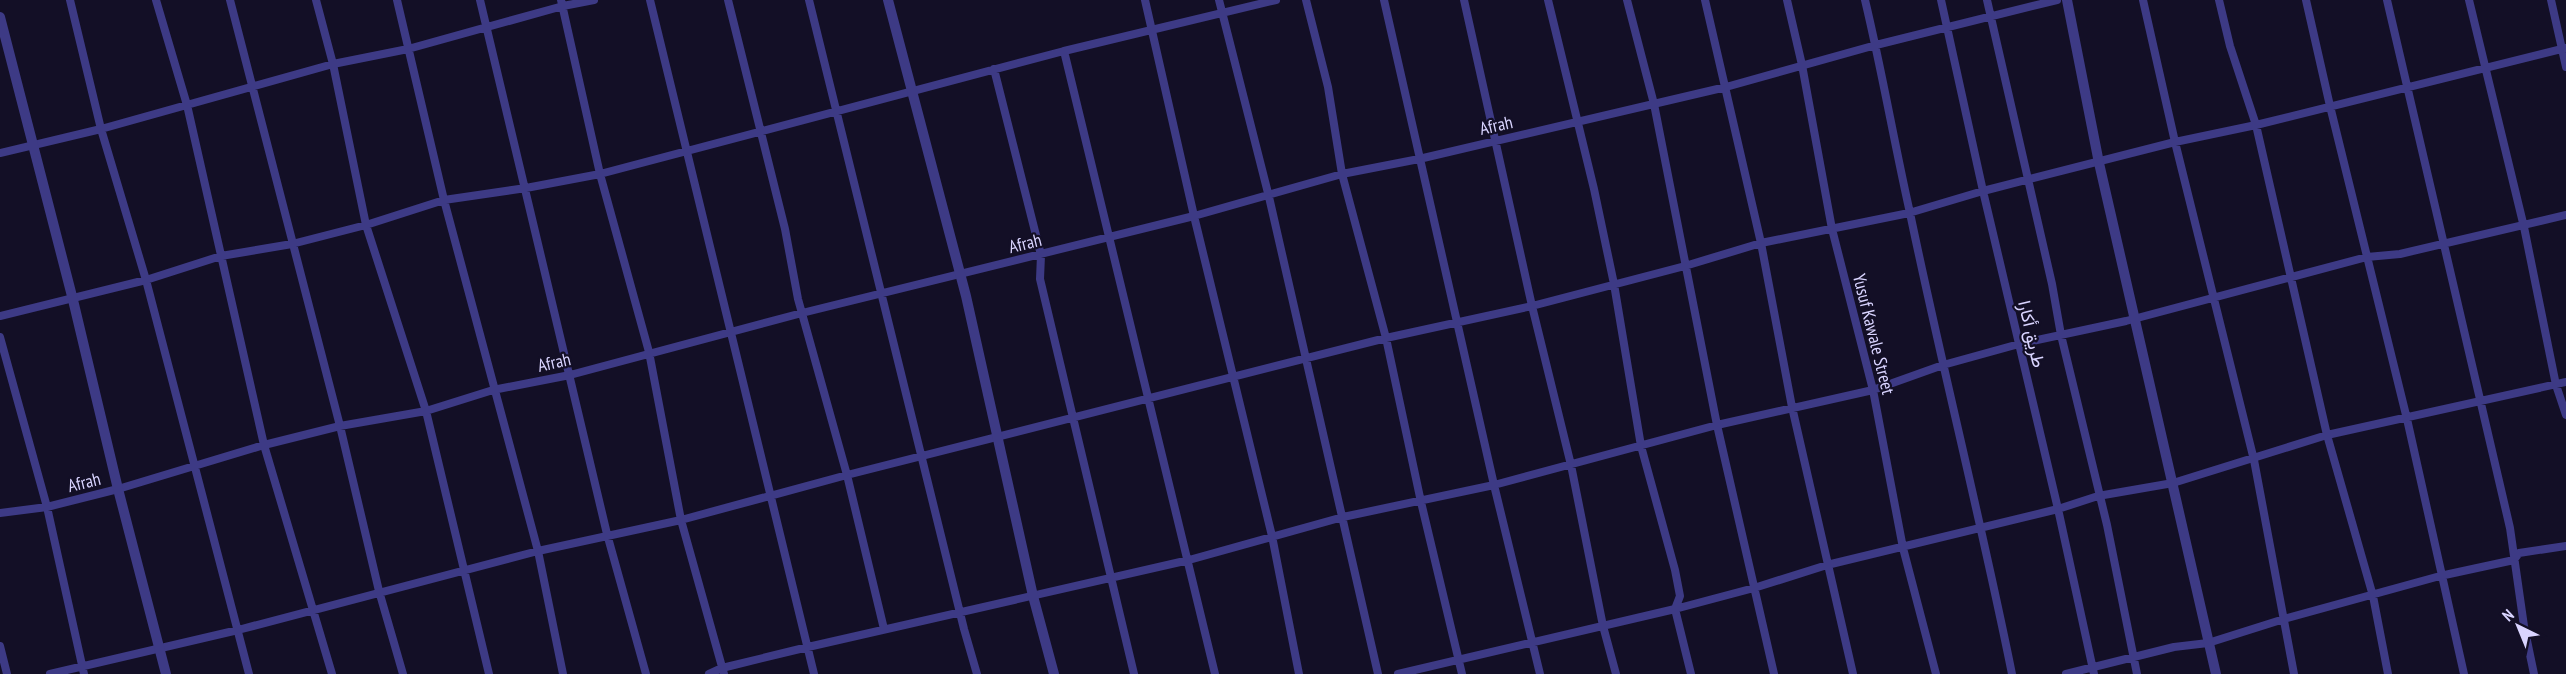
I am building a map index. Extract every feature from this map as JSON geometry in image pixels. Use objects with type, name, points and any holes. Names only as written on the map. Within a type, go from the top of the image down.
[{"type":"street","points":[[70,0],[101,129],[147,280],[249,674]]},
{"type":"street","points":[[156,0],[188,105],[264,445],[332,674]]},
{"type":"street","points":[[230,0],[340,426],[379,591],[403,674]]},
{"type":"street","points":[[316,0],[333,64],[366,225],[426,411],[489,674]]},
{"type":"street","points":[[396,0],[444,200],[493,390],[538,551],[563,674]]},
{"type":"street","points":[[480,0],[607,534],[646,674]]},
{"type":"street","points":[[0,153],[101,129],[333,64],[408,49],[562,3],[594,0]]},
{"type":"street","points":[[650,0],[814,674]]},
{"type":"street","points":[[728,0],[785,229],[802,313],[847,474],[884,629]]},
{"type":"street","points":[[809,0],[978,674]]},
{"type":"street","points":[[888,0],[960,275],[1033,596],[1054,674]]},
{"type":"street","points":[[1145,0],[1194,216],[1272,536],[1299,674]]},
{"type":"street","points":[[1219,0],[1269,197],[1378,674]]},
{"type":"street","points":[[0,316],[73,300],[147,280],[221,256],[292,244],[366,225],[444,200],[600,174],[994,69],[1276,0]]},
{"type":"street","points":[[1306,0],[1328,87],[1342,174],[1386,338],[1421,502],[1462,674]]},
{"type":"street","points":[[1384,0],[1494,485],[1540,674]]},
{"type":"street","points":[[1464,0],[1532,306],[1571,465],[1603,626],[1616,674]]},
{"type":"street","points":[[1548,0],[1614,284],[1641,446],[1675,570],[1680,596],[1675,609],[1691,674]]},
{"type":"street","points":[[1627,0],[1654,104],[1717,425],[1774,674]]},
{"type":"street","points":[[1705,0],[1761,243],[1792,407],[1853,674]]},
{"type":"street","name":"Yusuf Kawale Street","points":[[1787,0],[1802,65],[1832,229],[1873,390],[1903,548],[1936,674]]},
{"type":"street","points":[[1865,0],[1909,213],[1982,527],[2012,674]]},
{"type":"street","name":"طريق أكارا","points":[[1941,0],[2093,670]]},
{"type":"street","points":[[1987,0],[2061,335],[2098,496],[2107,525],[2137,674]]},
{"type":"street","name":"Afrah","points":[[0,513],[47,507],[195,467],[264,445],[340,426],[426,411],[493,390],[570,375],[649,352],[802,313],[1269,197],[1342,174],[1419,159],[1726,87],[1876,45],[2057,0]]},
{"type":"street","points":[[2067,0],[2099,163],[2216,674]]},
{"type":"street","points":[[2143,0],[2175,142],[2254,460],[2294,674]]},
{"type":"street","points":[[2219,0],[2230,46],[2256,125],[2327,435],[2373,596],[2388,674]]},
{"type":"street","points":[[2306,0],[2408,419],[2440,576],[2464,674]]},
{"type":"street","points":[[2387,0],[2510,528],[2534,674]]},
{"type":"street","points":[[2469,0],[2524,227],[2556,385],[2566,415]]},
{"type":"street","points":[[2551,0],[2564,48],[2566,67]]},
{"type":"street","points":[[562,3],[600,174],[649,352],[681,520],[723,671]]},
{"type":"street","points":[[0,17],[166,674]]},
{"type":"street","points":[[50,674],[83,671],[160,647],[238,630],[465,569],[607,534],[681,520],[847,474],[1306,358],[1532,306],[1685,266],[1761,243],[1909,213],[1983,191],[2175,142],[2256,125],[2564,48]]},
{"type":"street","points":[[1064,51],[1150,398],[1215,674]]},
{"type":"street","points":[[994,69],[1041,255],[1040,279],[1134,674]]},
{"type":"street","points":[[709,674],[808,647],[1189,560],[1343,517],[1494,485],[1717,425],[1873,390],[1943,365],[2019,344],[2135,318],[2367,257],[2400,254],[2524,227],[2566,215]]},
{"type":"street","points":[[0,338],[47,507],[83,671]]},
{"type":"street","points":[[1398,674],[1675,609],[1827,565],[2058,509],[2098,496],[2173,483],[2254,460],[2327,435],[2482,403],[2566,382]]},
{"type":"street","points":[[2066,674],[2093,670],[2174,646],[2208,644],[2440,576],[2514,560],[2519,553],[2566,546]]},
{"type":"street","points":[[0,646],[7,674]]}]
